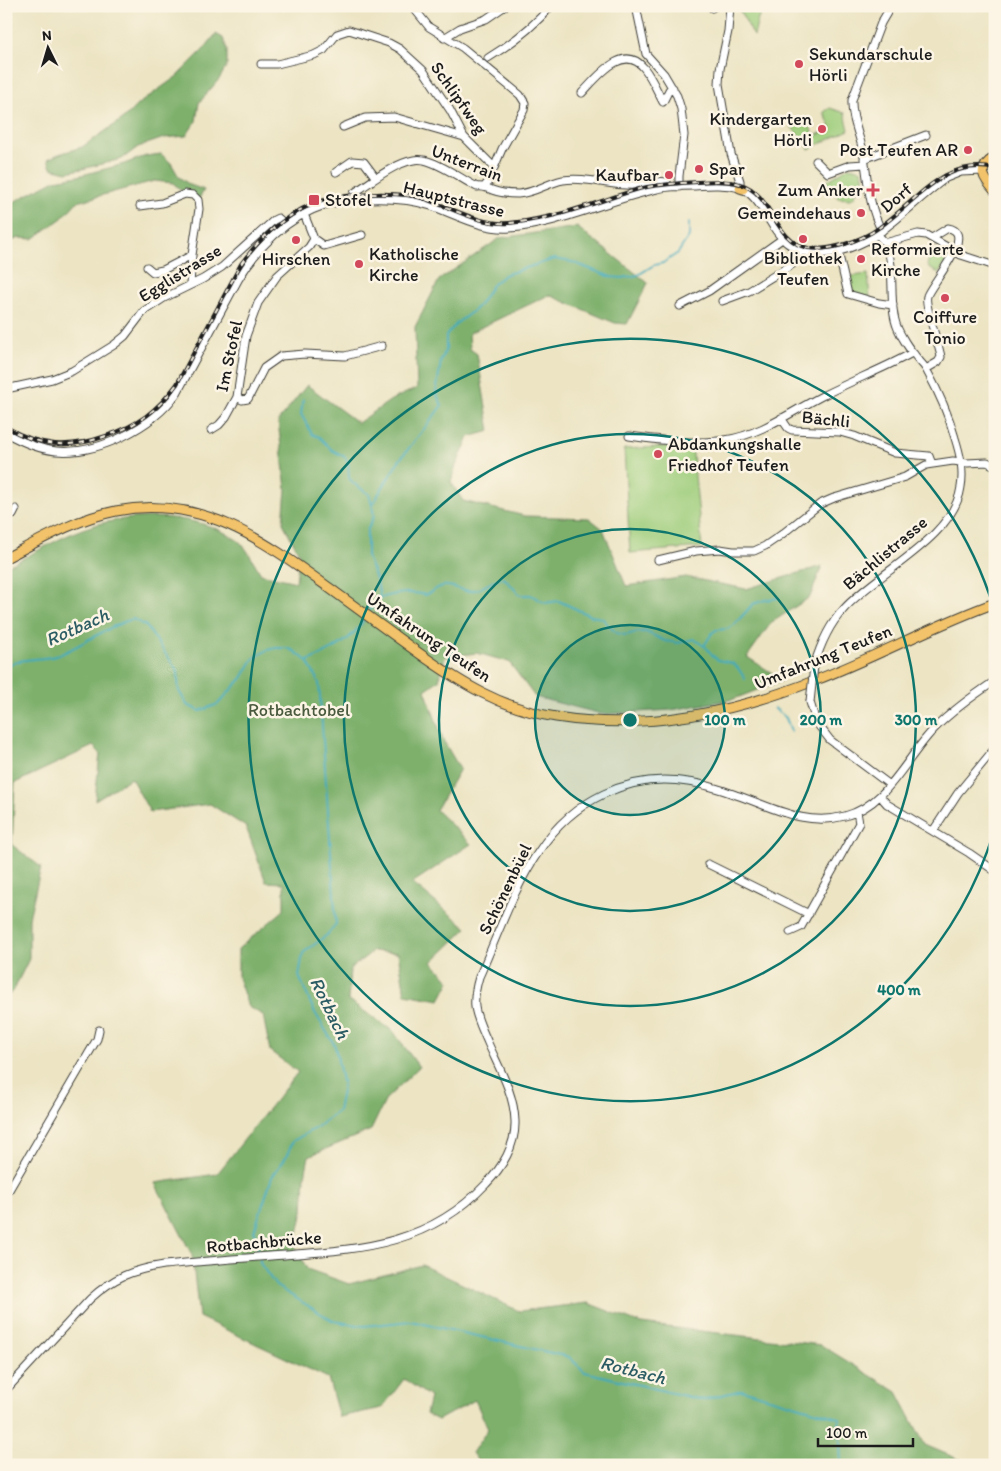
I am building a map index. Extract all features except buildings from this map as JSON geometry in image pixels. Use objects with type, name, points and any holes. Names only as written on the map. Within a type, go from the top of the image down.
[{"type":"main road","points":[[995,157],[985,164],[983,171],[986,180],[995,191]]},
{"type":"main road","name":"Umfahrung Teufen","points":[[7,557],[84,520],[118,511],[147,508],[174,509],[203,515],[233,526],[269,545],[440,668],[483,694],[502,703],[534,713],[570,719],[633,722],[698,715],[763,700],[817,680],[995,602]]},
{"type":"street","points":[[412,6],[429,27],[463,48],[520,95],[525,103],[524,110],[485,186]]},
{"type":"street","points":[[444,38],[460,28],[486,19],[505,6]]},
{"type":"street","points":[[488,58],[508,46],[543,16],[551,6]]},
{"type":"street","points":[[636,6],[646,54],[664,74],[673,88],[681,109],[684,125],[679,187]]},
{"type":"street","points":[[730,6],[728,31],[720,69],[720,84],[731,154],[741,189]]},
{"type":"street","name":"Bächlistrasse","points":[[890,785],[830,740],[816,722],[810,702],[814,666],[827,633],[841,611],[864,590],[922,545],[947,519],[955,506],[961,489],[962,471],[955,438],[948,418],[926,369],[912,353],[911,348],[898,329],[885,243],[880,233],[867,190],[865,161],[852,112],[852,100],[882,23],[891,6]]},
{"type":"street","name":"Schlipfweg","points":[[261,64],[277,64],[314,55],[324,50],[337,34],[349,30],[390,43],[400,48],[423,70],[450,110],[464,137],[494,167]]},
{"type":"street","points":[[582,93],[612,64],[629,59],[638,62],[645,69],[663,102],[669,90],[673,88]]},
{"type":"street","points":[[344,126],[365,118],[394,117],[464,137]]},
{"type":"street","points":[[816,161],[828,173],[865,161],[926,135]]},
{"type":"street","name":"Unterrain","points":[[353,201],[354,192],[376,178],[407,161],[424,160],[477,187],[485,186],[489,190],[502,193],[519,194],[535,191],[561,180],[635,185],[662,181],[667,182],[668,187]]},
{"type":"street","points":[[336,172],[352,161],[364,162],[376,178]]},
{"type":"street","name":"Dorf","points":[[741,189],[756,200],[782,239],[801,251],[816,254],[838,251],[869,240],[946,178],[961,172],[983,171]]},
{"type":"street","name":"Hauptstrasse","points":[[6,433],[37,447],[56,451],[76,450],[113,440],[134,431],[154,418],[177,393],[245,267],[256,253],[286,225],[304,214],[327,205],[353,201],[412,201],[429,205],[477,224],[504,228],[572,215],[668,187],[711,185],[730,186],[741,189]]},
{"type":"street","points":[[140,206],[162,203],[185,194],[194,195],[198,200],[199,208],[192,255],[190,286]]},
{"type":"street","points":[[304,214],[314,239],[324,246],[362,235]]},
{"type":"street","name":"Egglistrasse","points":[[6,389],[52,380],[72,371],[121,340],[144,311],[222,267],[274,220],[278,218],[286,225]]},
{"type":"street","points":[[926,369],[938,362],[941,357],[926,301],[928,293],[954,251],[957,235],[955,231],[948,228],[932,238]]},
{"type":"street","points":[[885,243],[918,234],[926,235],[954,251],[995,266]]},
{"type":"street","name":"Im Stofel","points":[[211,430],[226,417],[237,397],[246,336],[258,303],[277,276],[309,247],[314,239]]},
{"type":"street","points":[[680,306],[709,291],[782,239]]},
{"type":"street","points":[[722,302],[749,291],[793,264],[801,251]]},
{"type":"street","points":[[838,251],[848,294],[893,305]]},
{"type":"street","points":[[147,267],[153,272],[163,270],[192,255]]},
{"type":"street","points":[[237,397],[242,400],[248,399],[264,368],[282,356],[305,354],[345,356],[382,346]]},
{"type":"street","points":[[781,418],[823,395],[912,353]]},
{"type":"street","name":"Bächli","points":[[629,436],[653,440],[723,440],[748,435],[781,418],[788,428],[792,430],[828,431],[854,436],[895,452],[929,456],[932,464]]},
{"type":"street","points":[[658,560],[702,550],[754,551],[765,546],[820,504],[905,477],[926,465],[953,461],[987,462],[995,466]]},
{"type":"street","points":[[6,514],[13,515],[16,508]]},
{"type":"street","points":[[790,932],[801,927],[809,914],[859,823],[857,812],[880,796],[935,727],[995,681]]},
{"type":"street","points":[[933,831],[958,792],[995,748]]},
{"type":"street","name":"Schönenbüel","points":[[514,1137],[516,1122],[511,1094],[480,1026],[475,1008],[475,994],[479,977],[516,894],[539,850],[566,818],[586,803],[611,790],[648,780],[688,782],[721,790],[800,818],[837,818],[857,812]]},
{"type":"street","points":[[880,796],[887,804],[995,871]]},
{"type":"street","points":[[708,864],[809,914]]},
{"type":"street","points":[[6,1195],[97,1039],[99,1030]]},
{"type":"street","name":"Rotbachbrücke","points":[[6,1390],[90,1299],[113,1280],[133,1271],[156,1266],[345,1250],[392,1242],[412,1235],[462,1207],[492,1178],[501,1166],[514,1137]]},
{"type":"green space","points":[[737,6],[765,6],[758,19],[754,36]]},
{"type":"green space","points":[[216,34],[223,38],[227,49],[227,65],[220,78],[199,103],[196,121],[186,136],[164,138],[138,147],[122,159],[82,169],[67,172],[51,168],[48,159],[82,147],[123,119],[137,105],[176,77]]},
{"type":"green space","points":[[830,108],[845,113],[849,130],[809,149],[791,126],[805,118],[815,136],[831,128],[824,112]]},
{"type":"green space","points":[[161,154],[171,163],[179,177],[190,185],[204,190],[198,200],[185,194],[173,183],[154,181],[77,202],[62,218],[33,239],[19,238],[6,243],[6,206],[55,180],[124,164],[146,156]]},
{"type":"green space","points":[[849,167],[862,170],[865,189],[854,192],[855,197],[850,199],[838,198],[824,183]]},
{"type":"green space","name":"Rotbachtobel","points":[[577,227],[648,283],[627,324],[615,323],[549,295],[469,333],[470,349],[477,354],[490,431],[469,437],[456,466],[451,482],[463,501],[525,516],[589,518],[603,529],[626,586],[686,577],[746,589],[822,566],[810,597],[771,623],[747,657],[783,680],[734,699],[671,710],[602,714],[535,697],[509,662],[477,653],[445,657],[439,680],[425,690],[443,740],[460,769],[436,810],[471,844],[412,883],[467,928],[432,962],[450,981],[440,1000],[405,994],[398,953],[373,951],[350,969],[348,1000],[393,1031],[419,1067],[386,1099],[371,1130],[309,1156],[305,1176],[303,1211],[295,1246],[307,1269],[349,1284],[422,1265],[519,1311],[588,1303],[641,1324],[821,1345],[897,1392],[925,1445],[972,1465],[481,1465],[472,1453],[488,1429],[475,1400],[438,1420],[426,1414],[430,1397],[404,1379],[382,1408],[339,1417],[328,1378],[199,1317],[192,1255],[155,1183],[217,1174],[298,1072],[270,1051],[263,1015],[248,1007],[238,977],[238,949],[284,910],[284,883],[266,882],[246,827],[210,804],[150,812],[131,778],[95,800],[100,753],[93,746],[15,783],[12,845],[41,867],[29,918],[29,959],[14,989],[6,998],[6,566],[75,532],[94,525],[136,518],[158,517],[201,523],[220,530],[240,543],[261,574],[296,582],[299,553],[283,523],[286,489],[278,421],[307,385],[358,423],[391,400],[417,388],[415,327],[439,280],[500,238]]},
{"type":"green space","points":[[935,248],[949,256],[939,273],[929,268],[927,264]]},
{"type":"green space","points":[[868,274],[870,299],[849,293],[846,277]]},
{"type":"green space","points":[[692,445],[702,547],[630,553],[624,449]]},
{"type":"waterway","points":[[368,612],[380,598],[377,581],[367,557],[367,531],[374,516],[372,505],[398,462],[442,405],[436,393],[441,361],[446,349],[446,336],[457,323],[480,304],[492,285],[504,275],[554,259],[572,262],[611,277],[622,278],[638,275],[654,265],[663,263],[678,253],[689,236],[689,223]]},
{"type":"waterway","points":[[303,400],[301,414],[312,434],[319,437],[332,450],[345,457],[348,462],[349,478],[369,494],[372,505]]},
{"type":"waterway","points":[[380,598],[403,593],[426,595],[443,586],[470,591],[504,578],[520,595],[531,595],[545,603],[559,601],[591,616],[602,618],[616,633],[626,635],[646,632],[665,641],[678,643],[694,639],[704,646],[712,633],[716,630],[727,629],[735,624],[753,604],[778,598]]},
{"type":"waterway","points":[[308,661],[333,649],[347,639],[365,618]]},
{"type":"waterway","name":"Rotbach","points":[[6,667],[19,661],[59,655],[113,626],[133,619],[146,626],[177,670],[179,691],[187,705],[200,711],[218,704],[242,678],[253,659],[267,650],[287,648],[294,651],[307,661],[319,683],[336,924],[327,935],[303,953],[299,976],[314,1011],[335,1046],[343,1086],[338,1111],[317,1127],[293,1141],[286,1157],[272,1177],[254,1231],[259,1254]]},
{"type":"waterway","points":[[705,646],[718,660],[732,663],[738,668],[745,679]]},
{"type":"waterway","points":[[774,708],[786,718],[791,731]]},
{"type":"waterway","name":"Rotbach","points":[[260,1259],[260,1263],[276,1286],[333,1321],[364,1326],[411,1321],[569,1357],[585,1372],[702,1400],[742,1390],[839,1418],[841,1465]]},
{"type":"railway","points":[[6,427],[31,439],[43,442],[55,444],[80,443],[117,432],[146,416],[170,394],[177,384],[241,264],[249,253],[268,233],[290,216],[315,203],[328,199],[364,194],[406,195],[428,200],[467,216],[488,222],[509,223],[555,215],[647,187],[719,181],[730,182],[751,189],[760,197],[780,227],[796,244],[808,248],[821,249],[842,245],[871,233],[946,175],[961,169],[977,167],[995,169]]},
{"type":"place","name":"Sekundarschule Hörli","points":[[799,64]]},
{"type":"place","name":"Kindergarten Hörli","points":[[822,129]]},
{"type":"place","name":"Post Teufen AR","points":[[968,150]]},
{"type":"place","name":"Spar","points":[[699,169]]},
{"type":"place","name":"Kaufbar","points":[[669,175]]},
{"type":"place","name":"Zum Anker","points":[[873,190]]},
{"type":"place","name":"Stofel","points":[[314,200]]},
{"type":"place","name":"Gemeindehaus","points":[[861,213]]},
{"type":"place","name":"Bibliothek Teufen","points":[[803,239]]},
{"type":"place","name":"Hirschen","points":[[296,240]]},
{"type":"place","name":"Reformierte Kirche","points":[[861,259]]},
{"type":"place","name":"Katholische Kirche","points":[[359,264]]},
{"type":"place","name":"Coiffure Tonio","points":[[945,298]]},
{"type":"place","name":"Abdankungshalle Friedhof Teufen","points":[[658,454]]}]
